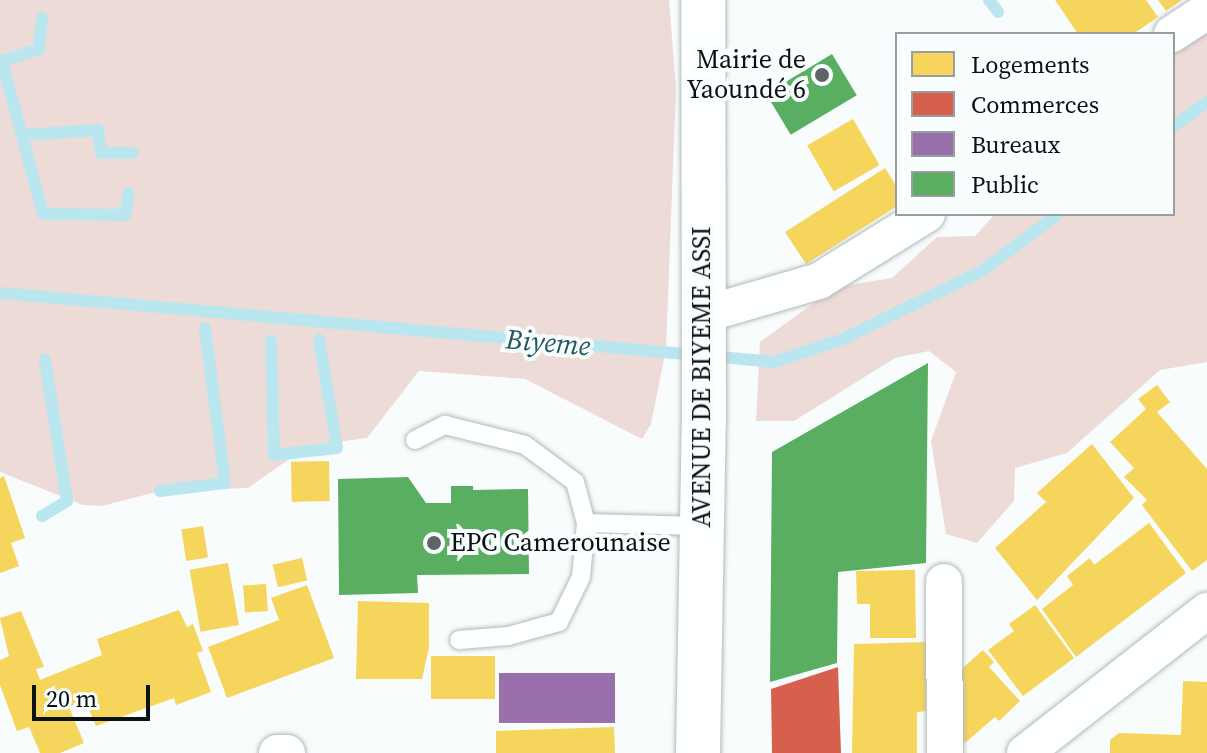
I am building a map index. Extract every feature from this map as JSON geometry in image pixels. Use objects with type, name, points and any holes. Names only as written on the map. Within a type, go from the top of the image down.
[{"type":"main road","name":"AVENUE DE BIYEME ASSI","points":[[698,753],[704,422],[703,0]]},
{"type":"street","points":[[1175,32],[1207,11]]},
{"type":"street","points":[[702,330],[819,281],[924,216]]},
{"type":"street","points":[[944,582],[945,753]]},
{"type":"street","points":[[1025,753],[1207,611]]},
{"type":"street","points":[[277,753],[287,753]]},
{"type":"lane","points":[[415,440],[445,425],[525,445],[575,482],[586,523],[581,577],[559,622],[508,636],[459,640]]},
{"type":"lane","points":[[586,523],[701,526]]},
{"type":"shaded area","points":[[0,0],[669,0],[676,89],[666,349],[651,424],[642,439],[525,379],[419,371],[367,438],[308,446],[248,488],[160,491],[102,506],[83,505],[0,472]]},
{"type":"shaded area","points":[[1200,32],[1207,34],[1207,362],[1160,370],[1067,453],[1015,468],[1014,501],[977,543],[946,534],[931,441],[956,372],[929,351],[895,358],[794,421],[756,421],[760,342],[836,287],[892,278],[937,237],[975,236],[993,216],[1175,216],[1175,48]]},
{"type":"building: Logements","points":[[1055,0],[1146,0],[1158,17],[1136,32],[1077,32]]},
{"type":"building: Logements","points":[[1158,0],[1182,0],[1166,11]]},
{"type":"building: Logements","points":[[853,119],[880,165],[834,191],[807,146]]},
{"type":"building: Logements","points":[[885,168],[895,184],[895,207],[806,264],[785,232]]},
{"type":"building: Logements","points":[[1157,385],[1170,402],[1157,412],[1207,469],[1207,560],[1192,571],[1142,505],[1147,500],[1124,477],[1134,468],[1110,442],[1146,409],[1138,399]]},
{"type":"building: Logements","points":[[1092,444],[1134,498],[1037,600],[995,548],[1046,502],[1037,493]]},
{"type":"building: Logements","points":[[329,461],[330,501],[292,502],[291,462]]},
{"type":"building: Logements","points":[[4,476],[25,538],[11,543],[19,566],[0,573],[0,478]]},
{"type":"building: Logements","points":[[1149,523],[1186,573],[1076,657],[1042,609],[1073,585],[1067,576],[1090,558],[1094,565]]},
{"type":"building: Logements","points":[[203,526],[208,558],[186,561],[181,529]]},
{"type":"building: Logements","points":[[302,558],[307,580],[278,587],[273,565]]},
{"type":"building: Logements","points":[[228,563],[239,625],[201,632],[190,570]]},
{"type":"building: Logements","points":[[915,570],[916,638],[870,638],[870,604],[857,604],[856,571]]},
{"type":"building: Logements","points":[[266,584],[268,611],[245,613],[243,586]]},
{"type":"building: Logements","points":[[307,585],[334,658],[227,698],[208,647],[279,620],[271,598]]},
{"type":"building: Logements","points":[[358,601],[429,603],[429,647],[422,679],[356,679]]},
{"type":"building: Logements","points":[[1035,605],[1074,658],[1023,696],[988,650],[1014,631],[1009,624]]},
{"type":"building: Logements","points":[[179,610],[187,627],[193,624],[203,651],[197,653],[211,692],[176,705],[174,698],[96,726],[85,700],[69,707],[84,743],[60,753],[40,753],[29,727],[17,731],[0,685],[0,660],[9,656],[0,618],[21,611],[44,667],[36,669],[40,680],[102,655],[97,639]]},
{"type":"building: Logements","points":[[927,642],[926,711],[917,712],[917,753],[852,753],[854,644]]},
{"type":"building: Logements","points":[[983,650],[994,662],[989,667],[1020,701],[999,721],[995,717],[965,743],[949,726],[958,672]]},
{"type":"building: Logements","points":[[431,656],[495,656],[495,699],[431,699]]},
{"type":"building: Logements","points":[[1183,681],[1207,682],[1207,753],[1110,753],[1110,740],[1119,733],[1181,735]]},
{"type":"building: Logements","points":[[614,727],[615,753],[496,753],[496,731]]},
{"type":"building: Commerces","points":[[838,667],[841,753],[772,753],[771,689]]},
{"type":"building: Bureaux","points":[[499,673],[615,673],[615,723],[499,723]]},
{"type":"building: Public","name":"Mairie de Yaoundé 6","points":[[832,54],[857,95],[791,135],[766,94]]},
{"type":"building: Public","points":[[928,363],[926,563],[838,572],[837,663],[770,682],[772,452]]},
{"type":"building: Public","points":[[408,477],[426,503],[451,503],[451,486],[473,486],[473,490],[528,489],[529,574],[417,575],[418,593],[339,595],[338,479]]},
{"type":"waterway","points":[[989,0],[998,12]]},
{"type":"waterway","points":[[42,18],[39,49],[2,61],[43,214],[125,215],[129,193]]},
{"type":"waterway","name":"Biyeme","points":[[1175,126],[1207,102]]},
{"type":"waterway","points":[[24,135],[98,130],[101,153],[133,153]]},
{"type":"waterway","name":"Biyeme","points":[[0,293],[774,362],[843,339],[982,271],[1055,216]]},
{"type":"waterway","points":[[160,491],[225,483],[205,328]]},
{"type":"waterway","points":[[271,341],[274,455],[337,448],[319,339]]},
{"type":"waterway","points":[[42,516],[67,501],[45,360]]},
{"type":"place","name":"Mairie de Yaoundé 6","points":[[822,75]]},
{"type":"place","name":"EPC Camerounaise","points":[[434,543]]}]
